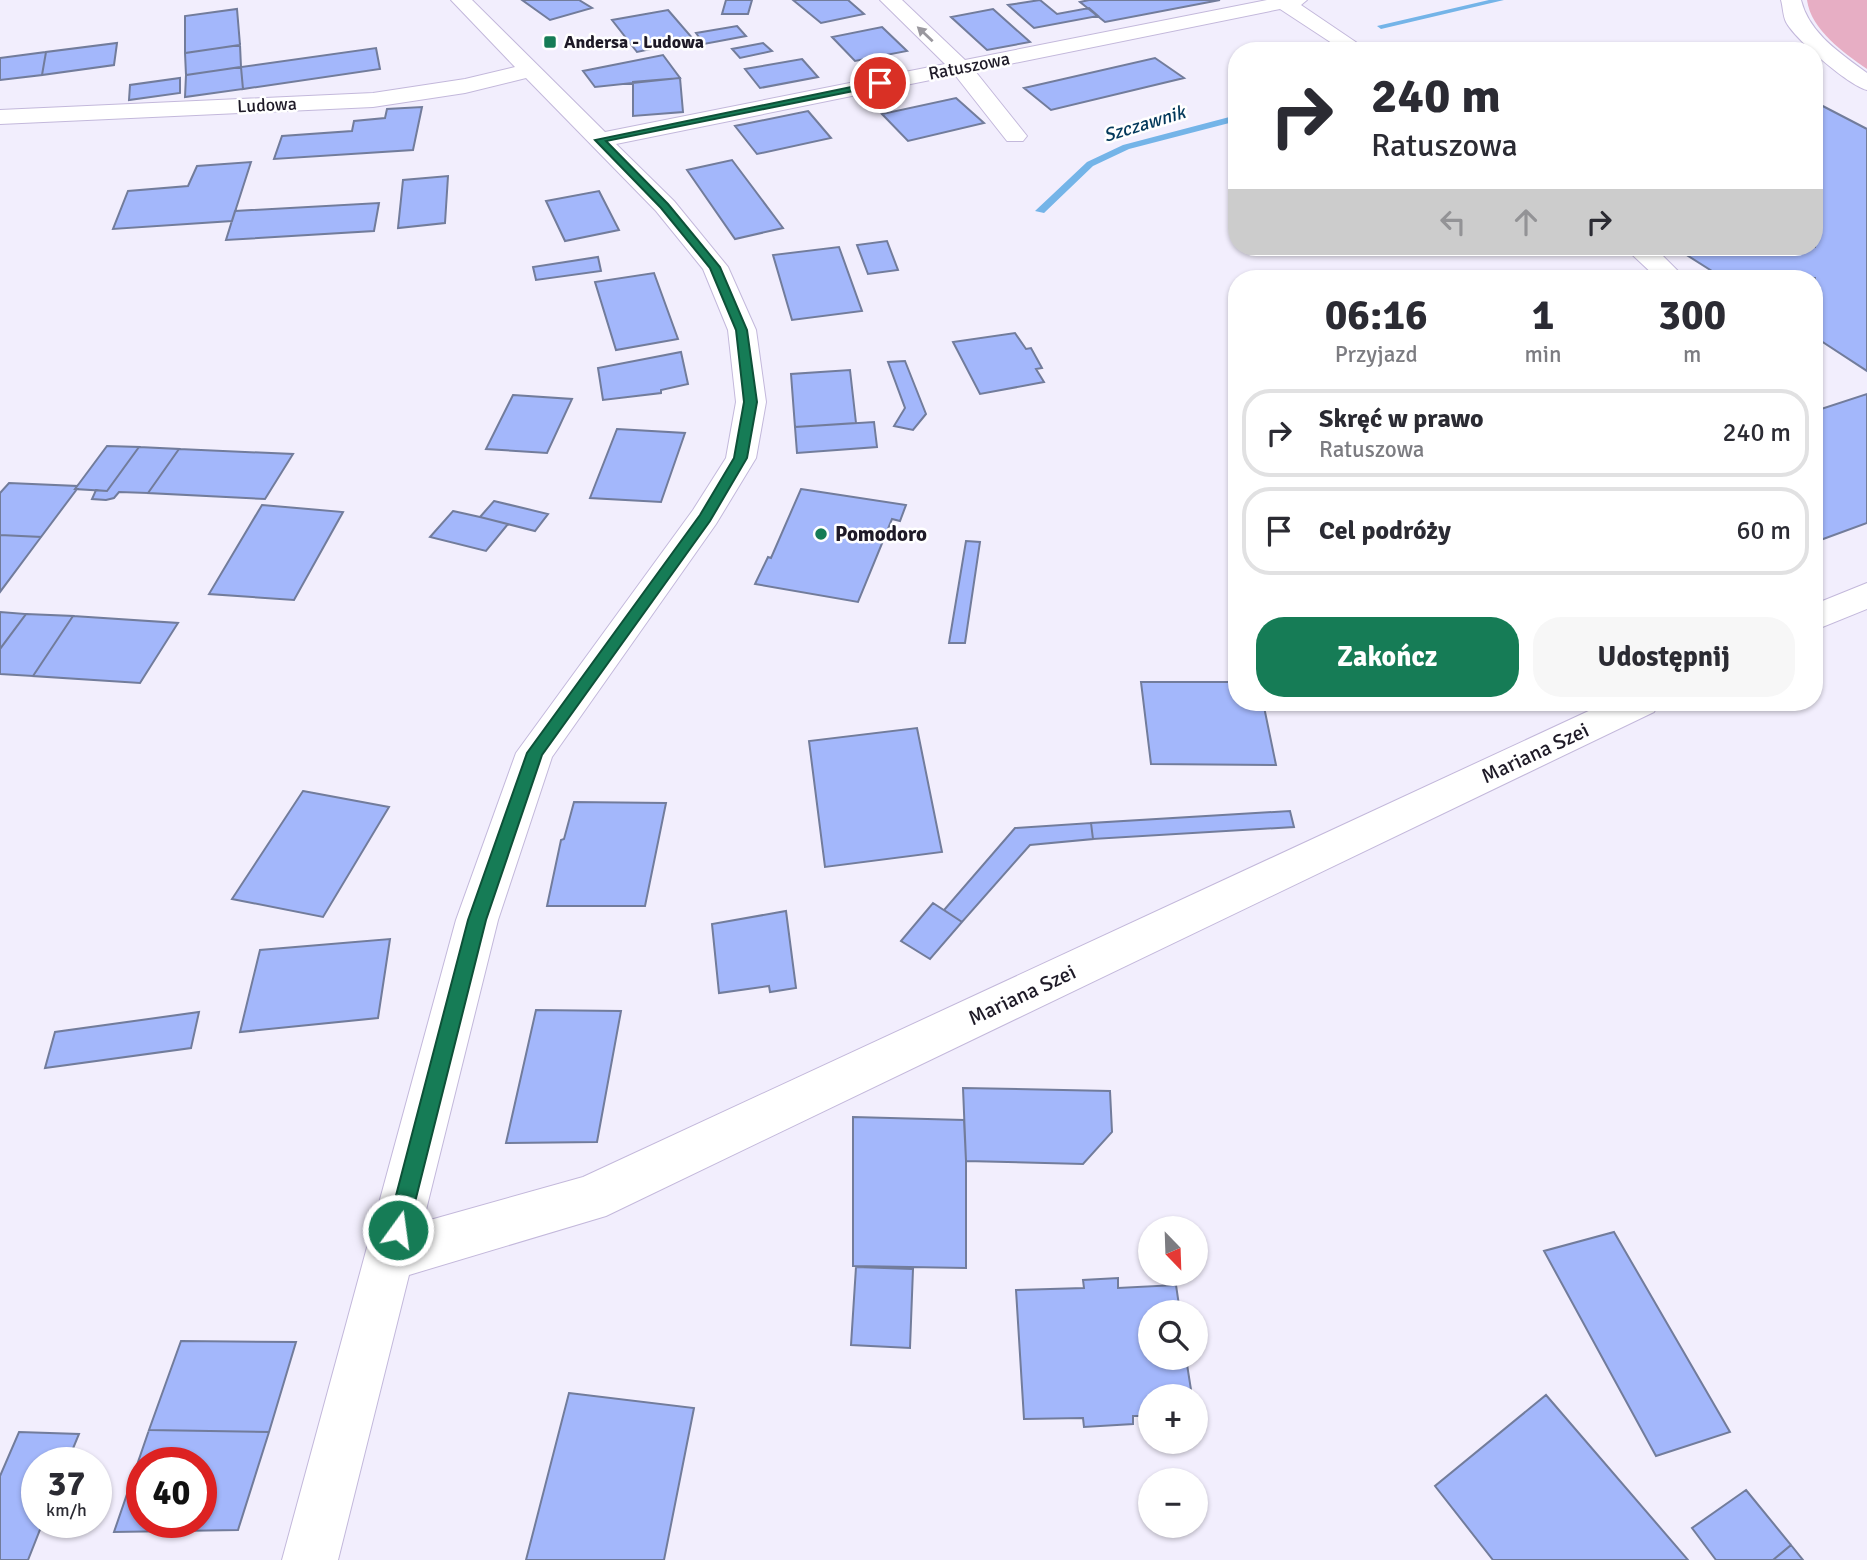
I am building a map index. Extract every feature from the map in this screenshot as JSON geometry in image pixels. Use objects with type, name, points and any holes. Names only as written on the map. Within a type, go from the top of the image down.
[{"type":"street","points":[[310,1560],[477,920],[535,753],[705,517],[741,458],[751,402],[742,330],[715,267],[665,206],[599,140],[545,100],[531,70],[484,48],[461,0]]},
{"type":"street","points":[[890,0],[960,67],[1015,136]]},
{"type":"street","points":[[1791,0],[1796,21],[1816,42]]},
{"type":"street","points":[[1291,1],[1347,42]]},
{"type":"street","name":"Ratuszowa","points":[[599,140],[1291,1]]},
{"type":"street","points":[[436,92],[484,48]]},
{"type":"street","points":[[1823,49],[1867,83]]},
{"type":"street","name":"Ludowa","points":[[0,117],[402,97],[531,70]]},
{"type":"street","points":[[402,97],[471,94],[506,97]]},
{"type":"street","points":[[1650,256],[1664,270]]},
{"type":"street","points":[[1823,614],[1867,595]]},
{"type":"street","name":"Mariana Szei","points":[[391,1256],[589,1199],[1622,711]]},
{"type":"shaded area","points":[[1807,0],[1867,0],[1867,69],[1822,31]]},
{"type":"building","points":[[522,0],[579,0],[592,8],[550,20]]},
{"type":"building","points":[[726,0],[752,0],[748,14],[722,14]]},
{"type":"building","points":[[793,0],[848,0],[864,14],[821,23]]},
{"type":"building","points":[[1040,0],[1057,14],[1089,8],[1098,16],[1034,28],[1008,5]]},
{"type":"building","points":[[1220,0],[1105,22],[1080,2]]},
{"type":"building","points":[[237,9],[240,45],[185,53],[185,16]]},
{"type":"building","points":[[993,9],[1030,42],[987,50],[951,17]]},
{"type":"building","points":[[668,10],[694,40],[637,52],[612,20]]},
{"type":"building","points":[[737,26],[746,36],[704,44],[696,33]]},
{"type":"building","points":[[882,27],[907,51],[855,61],[832,37]]},
{"type":"building","points":[[117,43],[114,65],[42,75],[46,52]]},
{"type":"building","points":[[763,43],[772,51],[740,58],[732,49]]},
{"type":"building","points":[[240,45],[241,67],[186,75],[185,53]]},
{"type":"building","points":[[376,48],[380,69],[243,89],[241,67]]},
{"type":"building","points":[[46,52],[42,75],[0,80],[0,58]]},
{"type":"building","points":[[663,55],[680,78],[595,87],[583,71]]},
{"type":"building","points":[[1155,58],[1184,78],[1051,110],[1024,88]]},
{"type":"building","points":[[802,59],[818,77],[760,88],[745,69]]},
{"type":"building","points":[[241,67],[243,89],[185,97],[186,75]]},
{"type":"building","points":[[180,78],[180,93],[129,100],[130,85]]},
{"type":"building","points":[[680,78],[683,112],[633,116],[633,82]]},
{"type":"building","points":[[956,98],[984,123],[908,141],[882,114]]},
{"type":"building","points":[[1823,106],[1867,129],[1867,371],[1823,342],[1823,270],[1710,270],[1688,256],[1823,256]]},
{"type":"building","points":[[422,107],[413,150],[274,159],[282,136],[352,131],[354,121],[385,118],[387,109]]},
{"type":"building","points":[[808,111],[831,138],[757,154],[735,126]]},
{"type":"building","points":[[732,160],[783,228],[735,239],[687,170]]},
{"type":"building","points":[[251,162],[232,221],[113,229],[128,191],[188,186],[197,166]]},
{"type":"building","points":[[448,176],[445,223],[398,228],[403,180]]},
{"type":"building","points":[[599,191],[619,230],[565,241],[546,201]]},
{"type":"building","points":[[379,203],[374,231],[226,240],[235,211]]},
{"type":"building","points":[[887,241],[898,270],[868,274],[857,245]]},
{"type":"building","points":[[839,247],[862,311],[792,320],[773,255]]},
{"type":"building","points":[[598,257],[601,271],[536,280],[533,267]]},
{"type":"building","points":[[654,273],[678,339],[616,350],[595,282]]},
{"type":"building","points":[[1015,333],[1026,349],[1031,348],[1042,368],[1036,369],[1044,382],[980,394],[953,342]]},
{"type":"building","points":[[681,352],[688,384],[661,390],[661,393],[603,400],[598,368]]},
{"type":"building","points":[[905,361],[926,414],[913,430],[894,426],[905,408],[888,362]]},
{"type":"building","points":[[850,370],[856,423],[795,427],[791,374]]},
{"type":"building","points":[[1867,394],[1867,523],[1823,539],[1823,408]]},
{"type":"building","points":[[513,395],[572,399],[547,453],[486,449]]},
{"type":"building","points":[[874,422],[877,447],[797,453],[795,427]]},
{"type":"building","points":[[617,429],[685,433],[661,502],[590,498]]},
{"type":"building","points":[[107,446],[139,447],[107,491],[75,489]]},
{"type":"building","points":[[139,447],[179,449],[148,493],[119,492],[114,498],[92,499],[96,490],[107,491]]},
{"type":"building","points":[[179,449],[293,454],[265,499],[148,493]]},
{"type":"building","points":[[9,483],[77,486],[77,489],[41,537],[0,535],[0,493]]},
{"type":"building","points":[[801,489],[906,505],[900,521],[892,519],[858,602],[755,584],[768,557],[771,558]]},
{"type":"building","points":[[494,501],[548,514],[535,531],[480,517]]},
{"type":"building","points":[[262,505],[343,512],[294,600],[209,594]]},
{"type":"building","points":[[453,511],[508,524],[486,551],[430,537]]},
{"type":"building","points":[[0,535],[41,537],[0,592]]},
{"type":"building","points":[[966,541],[980,542],[965,643],[949,643]]},
{"type":"building","points":[[0,612],[26,614],[0,649]]},
{"type":"building","points":[[26,614],[73,616],[33,676],[0,674],[0,649]]},
{"type":"building","points":[[73,616],[178,623],[140,683],[33,676]]},
{"type":"building","points":[[1141,682],[1228,682],[1228,711],[1265,711],[1276,765],[1151,764]]},
{"type":"building","points":[[917,728],[942,852],[825,867],[809,741]]},
{"type":"building","points":[[303,791],[389,807],[323,917],[232,899]]},
{"type":"building","points":[[574,802],[666,803],[645,906],[547,906],[561,840],[564,839]]},
{"type":"building","points":[[1290,811],[1294,827],[1093,839],[1091,823]]},
{"type":"building","points":[[1091,823],[1093,839],[1030,845],[962,922],[944,910],[1015,828]]},
{"type":"building","points":[[933,903],[962,922],[930,959],[901,941]]},
{"type":"building","points":[[786,911],[796,988],[770,992],[769,986],[719,993],[712,924]]},
{"type":"building","points":[[390,939],[378,1018],[240,1032],[260,950]]},
{"type":"building","points":[[536,1010],[621,1011],[597,1142],[506,1143]]},
{"type":"building","points":[[199,1012],[191,1048],[45,1068],[55,1032]]},
{"type":"building","points":[[963,1088],[1110,1091],[1112,1132],[1083,1164],[966,1161]]},
{"type":"building","points":[[853,1117],[964,1120],[966,1268],[853,1266]]},
{"type":"building","points":[[1614,1232],[1730,1432],[1656,1456],[1544,1251]]},
{"type":"building","points":[[856,1267],[913,1269],[910,1348],[851,1345]]},
{"type":"building","points":[[1118,1278],[1118,1288],[1176,1286],[1178,1300],[1138,1300],[1138,1370],[1188,1370],[1190,1384],[1138,1384],[1138,1416],[1133,1416],[1133,1424],[1084,1427],[1083,1418],[1024,1419],[1016,1290],[1084,1288],[1083,1280]]},
{"type":"building","points":[[181,1341],[296,1342],[269,1432],[149,1430]]},
{"type":"building","points":[[569,1393],[694,1408],[664,1560],[526,1560]]},
{"type":"building","points":[[1546,1395],[1688,1560],[1493,1560],[1435,1486]]},
{"type":"building","points":[[149,1430],[269,1432],[238,1530],[217,1530],[217,1447],[143,1447]]},
{"type":"building","points":[[19,1432],[79,1434],[74,1447],[21,1447],[21,1538],[37,1538],[28,1560],[0,1560],[0,1476]]},
{"type":"building","points":[[1746,1490],[1791,1545],[1773,1560],[1716,1560],[1692,1528]]},
{"type":"building","points":[[126,1497],[126,1532],[114,1532]]},
{"type":"building","points":[[1791,1545],[1803,1560],[1773,1560]]},
{"type":"waterway","name":"Szczawnik","points":[[1381,26],[1500,0]]},
{"type":"waterway","name":"Szczawnik","points":[[1040,211],[1090,164],[1126,147],[1228,120]]},
{"type":"place","name":"Andersa - Ludowa","points":[[550,42]]},
{"type":"place","name":"Pomodoro","points":[[821,534]]},
{"type":"route","points":[[398,1230],[477,920],[535,753],[705,517],[741,458],[751,402],[742,330],[715,267],[665,206],[599,140],[880,83]]}]
